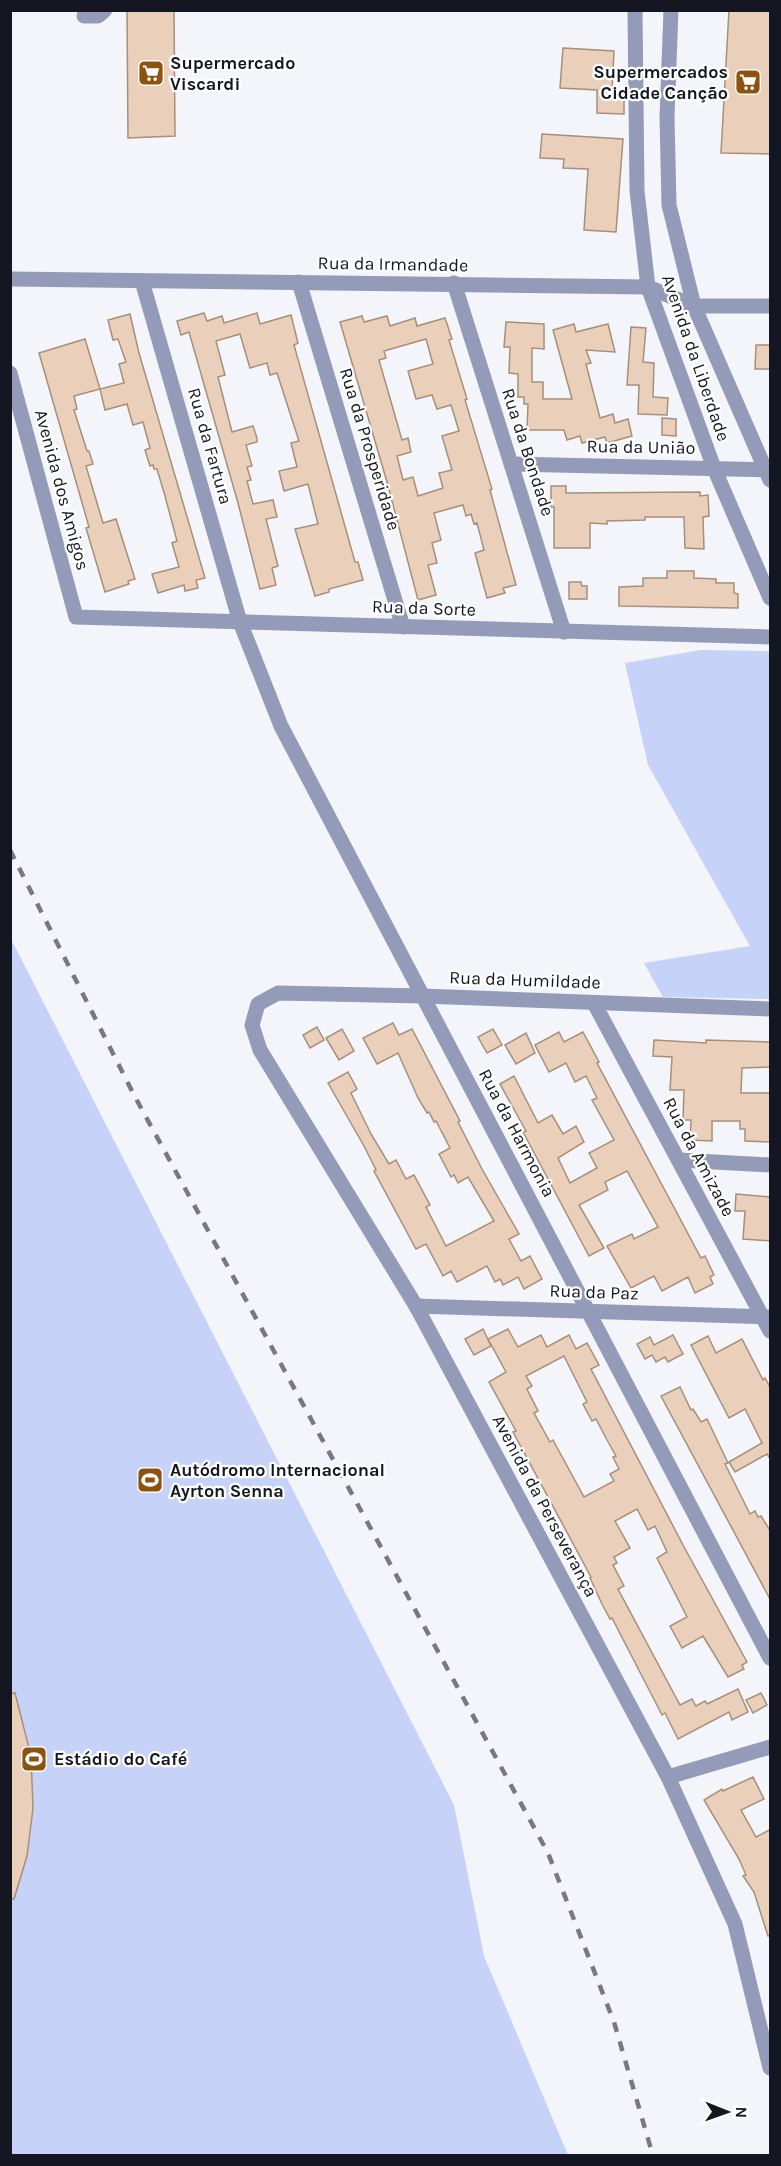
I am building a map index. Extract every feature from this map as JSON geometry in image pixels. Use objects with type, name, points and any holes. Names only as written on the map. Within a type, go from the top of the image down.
[{"type":"street","points":[[84,16],[98,16],[105,10]]},
{"type":"street","name":"Avenida da Liberdade","points":[[635,10],[638,190],[648,287],[714,468],[771,598]]},
{"type":"street","name":"Avenida da Liberdade","points":[[671,10],[666,117],[669,205],[694,306],[769,473]]},
{"type":"street","name":"Rua da Irmandade","points":[[10,279],[648,287],[694,306],[771,306]]},
{"type":"street","name":"Rua da Fartura","points":[[142,280],[240,622]]},
{"type":"street","name":"Rua da Prosperidade","points":[[299,282],[403,627]]},
{"type":"street","name":"Rua da Bondade","points":[[454,284],[564,632]]},
{"type":"street","name":"Avenida dos Amigos","points":[[10,373],[76,617]]},
{"type":"street","name":"Rua da União","points":[[511,464],[714,468],[769,473]]},
{"type":"street","name":"Rua da Sorte","points":[[76,617],[771,637]]},
{"type":"street","name":"Rua da Harmonia","points":[[240,622],[281,726],[771,1658]]},
{"type":"street","name":"Rua da Humildade","points":[[278,993],[771,1009]]},
{"type":"street","name":"Avenida da Perseverança","points":[[278,993],[258,1004],[252,1025],[260,1050],[416,1306],[668,1778],[735,1924],[770,2066]]},
{"type":"street","name":"Rua da Amizade","points":[[594,1003],[767,1317],[771,1331]]},
{"type":"street","points":[[679,1160],[771,1165]]},
{"type":"street","name":"Rua da Paz","points":[[416,1306],[767,1317]]},
{"type":"street","points":[[668,1778],[771,1747]]},
{"type":"shaded area","points":[[701,650],[770,651],[770,999],[663,997],[644,963],[750,946],[648,765],[625,663]]},
{"type":"shaded area","name":"Autódromo Internacional Ayrton Senna","points":[[10,937],[454,1805],[484,1956],[568,2155],[11,2155]]},
{"type":"building","name":"Supermercado Viscardi","points":[[127,10],[174,10],[175,136],[128,138]]},
{"type":"building","name":"Supermercados Cidade Canção","points":[[729,10],[771,10],[771,154],[721,153]]},
{"type":"building","points":[[563,48],[614,51],[612,91],[624,92],[624,114],[597,113],[597,90],[560,88]]},
{"type":"building","points":[[542,134],[623,139],[616,232],[584,230],[588,169],[563,168],[564,159],[540,158]]},
{"type":"building","points":[[204,313],[207,321],[222,316],[224,323],[257,313],[260,324],[291,315],[298,343],[294,345],[355,562],[358,562],[363,580],[329,589],[329,592],[315,596],[295,529],[318,524],[308,484],[284,491],[279,471],[297,467],[291,443],[299,441],[277,373],[270,375],[267,363],[250,368],[240,334],[216,341],[225,375],[218,377],[232,432],[253,426],[257,438],[257,442],[246,445],[252,466],[247,467],[251,480],[247,481],[253,504],[273,500],[277,517],[266,519],[278,566],[272,568],[276,585],[260,589],[189,332],[181,335],[177,321]]},
{"type":"building","points":[[130,314],[139,353],[205,578],[196,580],[198,588],[185,591],[184,585],[158,593],[152,574],[179,567],[172,543],[177,541],[165,496],[157,469],[154,469],[153,465],[150,466],[145,450],[150,448],[143,422],[133,425],[127,404],[105,410],[100,389],[124,383],[119,364],[126,362],[118,339],[113,340],[108,320]]},
{"type":"building","points":[[362,316],[364,322],[387,316],[390,326],[415,318],[417,326],[445,318],[516,585],[503,588],[505,593],[487,598],[475,553],[484,550],[477,523],[474,524],[471,514],[466,516],[463,505],[434,513],[441,540],[432,543],[437,563],[428,565],[436,595],[418,600],[387,482],[340,322]],"holes":[[[426,339],[433,364],[408,371],[416,399],[432,395],[437,409],[451,405],[459,431],[442,436],[452,470],[439,473],[443,488],[418,496],[413,477],[403,480],[397,456],[411,452],[408,438],[402,440],[379,360],[386,358],[384,351]]]},
{"type":"building","points":[[506,322],[544,324],[544,349],[532,348],[532,382],[543,382],[543,399],[572,399],[553,330],[574,324],[576,332],[608,324],[615,352],[586,350],[591,363],[586,364],[600,418],[613,414],[615,423],[628,419],[632,436],[607,443],[605,437],[582,443],[580,436],[567,440],[564,430],[527,430],[528,404],[524,404],[524,397],[518,397],[518,374],[509,373],[510,347],[504,347]]},
{"type":"building","points":[[631,327],[646,328],[643,362],[654,363],[653,397],[668,398],[667,415],[638,414],[639,385],[627,385]]},
{"type":"building","points":[[85,339],[100,389],[74,396],[77,409],[74,410],[93,464],[86,466],[103,523],[116,519],[135,579],[128,581],[129,584],[105,592],[86,528],[89,527],[39,353]]},
{"type":"building","points":[[756,345],[771,345],[770,369],[755,369]]},
{"type":"building","points":[[662,418],[676,419],[676,436],[662,435]]},
{"type":"building","points":[[551,486],[566,486],[566,493],[700,492],[700,496],[708,495],[709,516],[703,517],[704,549],[685,548],[684,517],[645,517],[645,520],[607,521],[607,524],[590,523],[590,548],[554,548],[554,507],[551,507]]},
{"type":"building","points":[[667,571],[694,571],[694,578],[716,579],[716,583],[734,583],[734,593],[738,594],[738,608],[619,606],[619,587],[643,586],[643,578],[667,578]]},
{"type":"building","points":[[569,582],[581,582],[582,586],[587,586],[587,599],[569,599]]},
{"type":"building","points":[[393,1023],[399,1035],[412,1029],[482,1169],[519,1234],[509,1239],[521,1261],[530,1256],[542,1279],[524,1289],[518,1277],[503,1285],[500,1279],[495,1282],[487,1266],[457,1282],[451,1271],[443,1276],[426,1244],[416,1249],[374,1171],[376,1170],[364,1146],[328,1083],[348,1072],[357,1089],[351,1093],[371,1134],[389,1164],[396,1160],[406,1179],[414,1175],[430,1205],[426,1207],[446,1246],[494,1221],[468,1177],[458,1183],[454,1175],[451,1177],[439,1154],[450,1148],[436,1121],[434,1122],[418,1098],[398,1053],[377,1064],[363,1038]]},
{"type":"building","points":[[317,1027],[324,1040],[310,1048],[303,1035]]},
{"type":"building","points":[[342,1029],[354,1051],[339,1060],[326,1038]]},
{"type":"building","points":[[493,1029],[502,1045],[487,1053],[478,1037]]},
{"type":"building","points":[[559,1032],[564,1042],[583,1032],[599,1062],[597,1063],[701,1258],[705,1256],[714,1275],[710,1277],[713,1284],[695,1293],[688,1277],[662,1291],[654,1276],[631,1288],[607,1246],[632,1234],[634,1239],[658,1227],[627,1171],[605,1182],[608,1190],[579,1205],[604,1248],[589,1256],[500,1084],[514,1076],[538,1123],[552,1115],[563,1134],[576,1126],[584,1142],[558,1158],[570,1183],[597,1168],[589,1153],[614,1140],[592,1100],[597,1098],[586,1076],[575,1082],[566,1063],[549,1072],[535,1045]]},
{"type":"building","points":[[526,1033],[535,1053],[516,1064],[505,1045]]},
{"type":"building","points":[[654,1040],[706,1043],[706,1040],[771,1042],[771,1067],[742,1068],[741,1093],[771,1093],[771,1142],[745,1141],[745,1129],[740,1129],[740,1121],[712,1121],[712,1141],[690,1140],[691,1120],[683,1120],[684,1090],[670,1090],[672,1057],[653,1056]]},
{"type":"building","points":[[736,1194],[771,1197],[771,1241],[743,1239],[745,1211],[735,1211]]},
{"type":"building","points":[[483,1329],[491,1346],[474,1355],[465,1339]]},
{"type":"building","points":[[508,1329],[518,1347],[541,1335],[547,1347],[569,1335],[576,1349],[587,1343],[599,1365],[591,1369],[747,1662],[742,1665],[744,1669],[728,1677],[703,1636],[682,1648],[670,1626],[687,1617],[657,1558],[667,1552],[655,1526],[648,1530],[637,1509],[615,1521],[630,1548],[614,1557],[617,1563],[613,1565],[624,1586],[618,1589],[680,1705],[692,1699],[696,1706],[705,1701],[707,1704],[738,1689],[748,1712],[732,1720],[729,1712],[678,1739],[665,1713],[662,1715],[612,1618],[610,1619],[602,1604],[591,1577],[513,1432],[516,1431],[489,1382],[506,1372],[488,1339]],"holes":[[[564,1356],[587,1402],[583,1404],[592,1421],[596,1419],[616,1456],[613,1457],[619,1469],[610,1474],[614,1481],[584,1497],[553,1440],[550,1442],[534,1413],[538,1411],[527,1389],[532,1386],[526,1376]]]},
{"type":"building","points":[[673,1335],[683,1354],[668,1362],[665,1357],[656,1362],[652,1355],[645,1359],[637,1344],[650,1337],[654,1345]]},
{"type":"building","points":[[708,1336],[716,1353],[742,1339],[763,1380],[765,1378],[771,1389],[771,1460],[767,1454],[735,1472],[729,1462],[762,1443],[745,1409],[729,1418],[691,1345]]},
{"type":"building","points":[[680,1387],[691,1410],[693,1409],[701,1422],[707,1419],[728,1463],[725,1464],[750,1514],[755,1511],[758,1517],[761,1516],[771,1532],[771,1601],[661,1396]]},
{"type":"building","points":[[15,1693],[31,1756],[33,1808],[27,1856],[14,1899],[10,1898],[10,1694]]},
{"type":"building","points":[[761,1693],[767,1705],[753,1713],[746,1700]]},
{"type":"building","points":[[753,1777],[764,1799],[741,1810],[756,1837],[771,1829],[771,1935],[768,1936],[754,1892],[743,1876],[746,1875],[739,1859],[704,1800],[722,1789],[723,1791]]},
{"type":"railway","points":[[10,850],[134,1095],[548,1853],[614,2022],[653,2156]]},
{"type":"place","name":"Supermercado Viscardi","points":[[151,73]]},
{"type":"place","name":"Supermercados Cidade Canção","points":[[748,82]]},
{"type":"place","name":"Autódromo Internacional Ayrton Senna","points":[[150,1480]]},
{"type":"place","name":"Estádio do Café","points":[[34,1759]]}]
